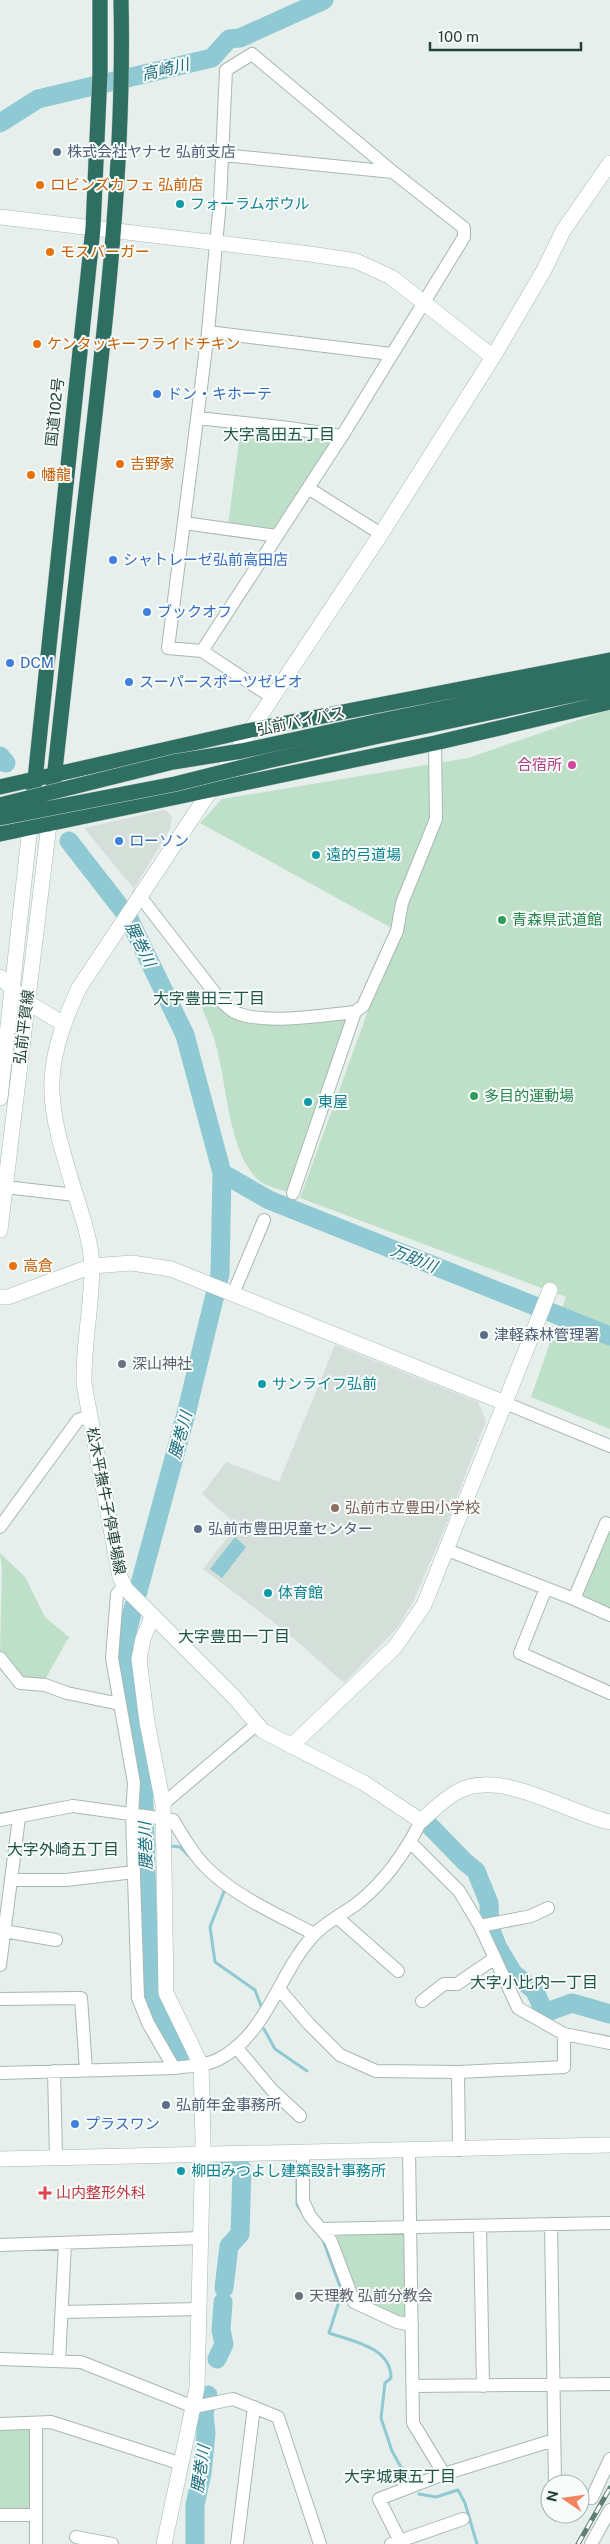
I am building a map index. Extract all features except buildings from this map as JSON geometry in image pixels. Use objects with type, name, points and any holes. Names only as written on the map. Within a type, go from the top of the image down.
[{"type":"highway","name":"国道102号","points":[[30,827],[93,228],[100,73],[100,0]]},
{"type":"highway","points":[[49,824],[99,386],[114,232],[122,93],[121,0]]},
{"type":"highway","points":[[0,787],[251,730],[610,660]]},
{"type":"highway","name":"弘前バイパス","points":[[0,818],[175,784],[267,761],[377,729],[610,674]]},
{"type":"highway","name":"弘前バイパス","points":[[0,805],[173,762],[377,729],[610,687]]},
{"type":"highway","points":[[0,834],[435,743],[610,702]]},
{"type":"street","points":[[202,651],[342,436],[464,237],[464,228],[393,172],[252,54],[226,70],[223,155],[208,332],[168,648],[202,651],[273,698]]},
{"type":"street","points":[[223,155],[393,172]]},
{"type":"street","name":"松木平撫牛子停車場線","points":[[421,1821],[364,1783],[291,1746],[256,1725],[234,1697],[125,1588],[120,1577],[84,1384],[84,1357],[92,1266],[87,1232],[57,1135],[51,1097],[51,1071],[62,1024],[78,988],[381,534],[492,357],[544,270],[563,231],[610,163]]},
{"type":"street","points":[[0,217],[356,261],[391,277],[492,357]]},
{"type":"street","points":[[208,332],[391,354]]},
{"type":"street","points":[[198,418],[342,436]]},
{"type":"street","points":[[308,488],[381,534]]},
{"type":"street","points":[[184,523],[277,536]]},
{"type":"street","points":[[136,899],[221,1001],[234,1012],[255,1017],[292,1018],[355,1012],[363,1006],[392,944],[397,931],[402,903],[436,819],[435,743]]},
{"type":"street","name":"弘前平賀線","points":[[0,1230],[3,1185],[49,824]]},
{"type":"street","name":"弘前平賀線","points":[[0,1098],[30,827]]},
{"type":"street","points":[[0,977],[27,1002],[62,1024]]},
{"type":"street","points":[[293,1193],[355,1012]]},
{"type":"street","points":[[3,1185],[75,1195]]},
{"type":"street","points":[[231,1293],[264,1220]]},
{"type":"street","points":[[0,1297],[8,1297],[92,1266],[132,1263],[171,1269],[610,1446]]},
{"type":"street","points":[[291,1746],[406,1633],[424,1605],[548,1295]]},
{"type":"street","points":[[0,1527],[78,1420],[90,1416]]},
{"type":"street","points":[[574,1599],[606,1523],[610,1525]]},
{"type":"street","points":[[447,1550],[574,1599],[610,1615]]},
{"type":"street","points":[[125,1588],[117,1594],[112,1637],[112,1658],[134,1783],[134,1872],[138,1998],[148,2023],[174,2068]]},
{"type":"street","points":[[546,1588],[520,1653],[610,1693]]},
{"type":"street","points":[[147,1612],[139,1659],[161,1814],[166,1993],[201,2065],[203,2154],[197,2388],[202,2406],[182,2464],[164,2544]]},
{"type":"street","points":[[0,1658],[20,1683],[34,1686],[45,1685],[67,1693],[120,1704]]},
{"type":"street","points":[[161,1814],[256,1725]]},
{"type":"street","points":[[0,2073],[174,2068],[201,2065],[219,2059],[236,2047],[257,2026],[304,1945],[323,1926],[338,1918],[375,1887],[410,1842],[421,1821],[457,1792],[485,1784],[499,1785],[526,1792],[580,1814],[610,1822]]},
{"type":"street","points":[[0,1820],[19,1818],[73,1806],[135,1816],[161,1814],[174,1820],[193,1852],[210,1871],[243,1896],[314,1934]]},
{"type":"street","points":[[0,1965],[19,1818]]},
{"type":"street","points":[[410,1842],[459,1890],[486,1925],[494,1958],[518,2008],[564,2034],[610,2043]]},
{"type":"street","points":[[11,1880],[66,1880],[134,1872]]},
{"type":"street","points":[[486,1925],[531,1916],[548,1908]]},
{"type":"street","points":[[338,1918],[398,1971]]},
{"type":"street","points":[[4,1932],[56,1940]]},
{"type":"street","points":[[422,2001],[444,1984],[458,1984],[494,1958]]},
{"type":"street","points":[[279,1989],[309,2024],[340,2055],[376,2071],[458,2072],[564,2067],[564,2034]]},
{"type":"street","points":[[0,1999],[82,1998],[86,2070]]},
{"type":"street","points":[[236,2047],[272,2090],[300,2116]]},
{"type":"street","points":[[54,2071],[56,2157]]},
{"type":"street","points":[[458,2072],[459,2150]]},
{"type":"street","points":[[0,2159],[459,2150],[610,2145]]},
{"type":"street","points":[[409,2150],[414,2423],[444,2474]]},
{"type":"street","points":[[303,2152],[303,2201],[310,2216],[331,2241],[354,2302],[397,2322],[412,2325]]},
{"type":"street","points":[[321,2229],[610,2223]]},
{"type":"street","points":[[551,2224],[555,2474]]},
{"type":"street","points":[[480,2226],[483,2386]]},
{"type":"street","points":[[0,2244],[201,2238]]},
{"type":"street","points":[[59,2362],[65,2243]]},
{"type":"street","points":[[62,2312],[199,2309]]},
{"type":"street","points":[[0,2359],[81,2362],[202,2406],[233,2399],[278,2417],[320,2544]]},
{"type":"street","points":[[413,2386],[610,2384]]},
{"type":"street","points":[[237,2544],[254,2407]]},
{"type":"street","points":[[0,2424],[51,2422],[182,2464]]},
{"type":"street","points":[[36,2423],[36,2544]]},
{"type":"street","points":[[463,2519],[395,2542],[379,2499],[444,2474],[554,2440]]},
{"type":"street","points":[[590,2498],[592,2498],[610,2459]]},
{"type":"street","points":[[591,2544],[610,2510]]},
{"type":"street","points":[[0,2515],[36,2515]]},
{"type":"street","points":[[76,2537],[112,2544]]},
{"type":"shaded area","points":[[163,810],[167,811],[172,817],[170,829],[134,889],[84,828]]},
{"type":"shaded area","name":"弘前市立豊田小学校","points":[[335,1345],[478,1402],[486,1421],[447,1523],[413,1602],[397,1628],[344,1683],[284,1630],[203,1569],[237,1525],[202,1494],[226,1462],[279,1482]]},
{"type":"green space","points":[[241,426],[334,441],[273,531],[228,525]]},
{"type":"green space","points":[[610,709],[610,1429],[531,1397],[566,1297],[300,1198],[397,931],[200,823],[222,799],[468,758]]},
{"type":"green space","points":[[204,990],[215,993],[255,1017],[355,1012],[293,1193],[260,1182],[247,1165],[239,1148],[228,1109],[217,1050],[198,997]]},
{"type":"green space","points":[[610,1529],[610,1609],[579,1597]]},
{"type":"green space","points":[[0,1553],[25,1577],[45,1617],[70,1638],[67,1640],[45,1680],[32,1683],[13,1670],[0,1651],[2,1569]]},
{"type":"green space","points":[[403,2232],[406,2234],[407,2315],[402,2319],[357,2299],[335,2240],[340,2233]]},
{"type":"green space","points":[[29,2427],[32,2430],[31,2507],[29,2511],[0,2511],[0,2428]]},
{"type":"water","points":[[235,1537],[246,1547],[222,1578],[210,1569]]},
{"type":"waterway","name":"高崎川","points":[[0,123],[38,99],[212,58],[229,39],[240,38],[324,0]]},
{"type":"waterway","name":"腰巻川","points":[[0,756],[6,763]]},
{"type":"waterway","name":"腰巻川","points":[[69,841],[128,917],[185,1035],[222,1173],[220,1274],[187,1410],[124,1643],[128,1693],[138,1736],[143,1776],[150,1998],[180,2054]]},
{"type":"waterway","name":"万助川","points":[[222,1173],[269,1200],[610,1336]]},
{"type":"waterway","points":[[429,1825],[476,1871],[489,1903],[490,1928],[498,1948],[513,1973],[535,1991],[541,2005],[541,2011],[544,2013],[572,2003],[610,2014]]},
{"type":"waterway","points":[[146,1844],[161,1846]]},
{"type":"waterway","points":[[169,1846],[180,1847],[189,1856]]},
{"type":"waterway","points":[[223,1888],[225,1889],[210,1927],[215,1962],[255,1990],[261,2006]]},
{"type":"waterway","points":[[264,2029],[275,2049],[307,2071]]},
{"type":"waterway","points":[[297,2167],[297,2205],[303,2213]]},
{"type":"waterway","name":"腰巻川","points":[[221,2168],[242,2169],[240,2234],[229,2246],[224,2288]]},
{"type":"waterway","points":[[323,2240],[342,2292],[329,2333],[369,2347],[385,2359],[391,2378],[385,2383],[381,2418],[392,2451],[408,2480]]},
{"type":"waterway","name":"腰巻川","points":[[217,2359],[224,2344],[221,2330],[223,2302]]},
{"type":"waterway","name":"腰巻川","points":[[195,2543],[195,2505],[202,2473],[206,2433],[204,2414],[208,2395]]},
{"type":"waterway","points":[[419,2494],[436,2497],[458,2490],[465,2503],[477,2544]]},
{"type":"railway","points":[[578,2544],[610,2488]]},
{"type":"place","name":"株式会社ヤナセ 弘前支店","points":[[57,152]]},
{"type":"place","name":"ロビンズカフェ 弘前店","points":[[40,185]]},
{"type":"place","name":"フォーラムボウル","points":[[180,204]]},
{"type":"place","name":"モスバーガー","points":[[50,252]]},
{"type":"place","name":"ケンタッキーフライドチキン","points":[[37,344]]},
{"type":"place","name":"ドン・キホーテ","points":[[157,394]]},
{"type":"place","name":"吉野家","points":[[120,464]]},
{"type":"place","name":"幡龍","points":[[31,475]]},
{"type":"place","name":"シャトレーゼ弘前高田店","points":[[113,560]]},
{"type":"place","name":"ブックオフ","points":[[147,612]]},
{"type":"place","name":"DCM","points":[[10,663]]},
{"type":"place","name":"スーパースポーツゼビオ","points":[[129,682]]},
{"type":"place","name":"合宿所","points":[[572,765]]},
{"type":"place","name":"ローソン","points":[[119,841]]},
{"type":"place","name":"遠的弓道場","points":[[316,855]]},
{"type":"place","name":"青森県武道館","points":[[502,920]]},
{"type":"place","name":"多目的運動場","points":[[474,1096]]},
{"type":"place","name":"東屋","points":[[308,1102]]},
{"type":"place","name":"高倉","points":[[13,1266]]},
{"type":"place","name":"津軽森林管理署","points":[[484,1335]]},
{"type":"place","name":"深山神社","points":[[122,1364]]},
{"type":"place","name":"サンライフ弘前","points":[[262,1384]]},
{"type":"place","name":"弘前市立豊田小学校","points":[[335,1508]]},
{"type":"place","name":"弘前市豊田児童センター","points":[[198,1529]]},
{"type":"place","name":"体育館","points":[[268,1593]]},
{"type":"place","name":"弘前年金事務所","points":[[166,2105]]},
{"type":"place","name":"プラスワン","points":[[75,2124]]},
{"type":"place","name":"柳田みつよし建築設計事務所","points":[[181,2171]]},
{"type":"place","name":"山内整形外科","points":[[45,2193]]},
{"type":"place","name":"天理教 弘前分教会","points":[[299,2296]]},
{"type":"district","name":"大字高田五丁目","points":[[279,434]]},
{"type":"district","name":"大字豊田三丁目","points":[[209,998]]},
{"type":"district","name":"大字豊田一丁目","points":[[234,1636]]},
{"type":"district","name":"大字外崎五丁目","points":[[63,1849]]},
{"type":"district","name":"大字小比内一丁目","points":[[534,1982]]},
{"type":"district","name":"大字城東五丁目","points":[[400,2476]]}]
